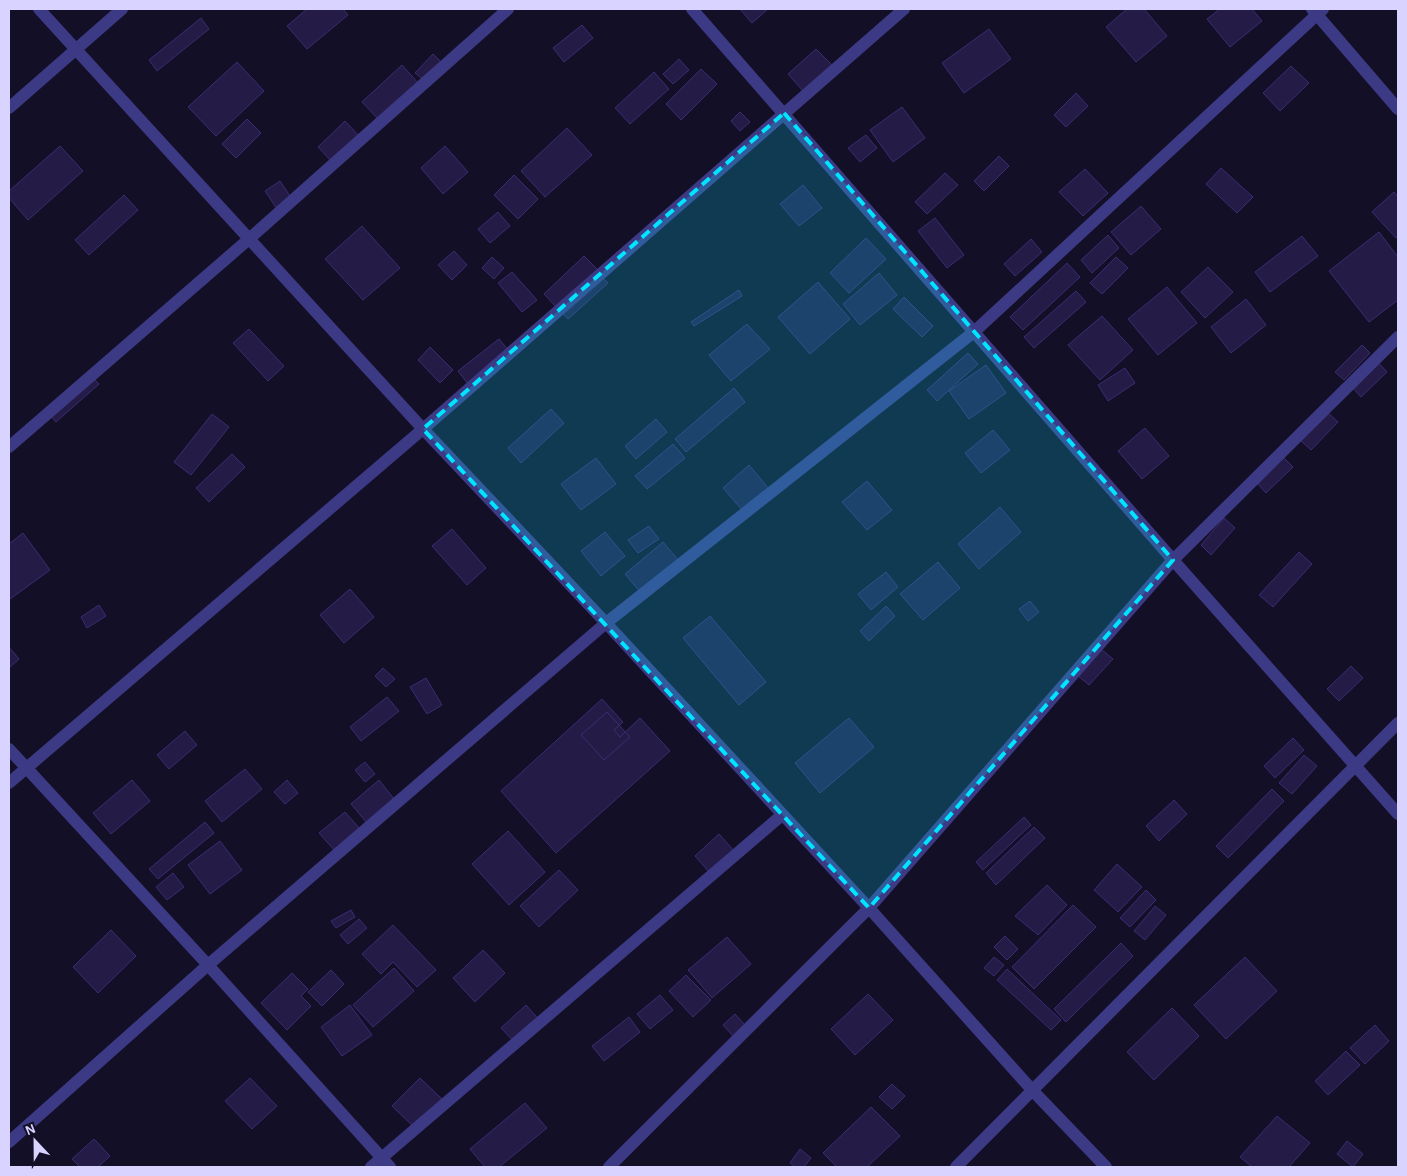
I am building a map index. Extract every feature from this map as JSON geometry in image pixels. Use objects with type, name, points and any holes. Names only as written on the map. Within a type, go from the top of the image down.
[{"type":"street","points":[[39,9],[423,429],[870,908],[1033,1091],[1106,1167]]},
{"type":"street","points":[[9,108],[122,9]]},
{"type":"street","points":[[9,447],[249,239],[508,9]]},
{"type":"street","points":[[692,9],[1173,560],[1398,814]]},
{"type":"street","points":[[9,783],[423,429],[904,9]]},
{"type":"street","points":[[9,1142],[208,965],[606,623],[974,331],[1318,10],[1398,109]]},
{"type":"street","points":[[608,1167],[870,908],[1173,560],[1398,337]]},
{"type":"street","points":[[956,1167],[1398,723]]},
{"type":"street","points":[[9,749],[208,965],[385,1163]]},
{"type":"street","points":[[370,1167],[385,1163],[782,815]]},
{"type":"highlighted area","points":[[784,113],[1173,560],[869,908],[423,429]]},
{"type":"building","points":[[307,9],[343,9],[348,15],[307,49],[287,26]]},
{"type":"building","points":[[740,9],[768,9],[752,23]]},
{"type":"building","points":[[1127,9],[1144,9],[1167,36],[1136,62],[1106,27]]},
{"type":"building","points":[[1220,9],[1252,9],[1262,21],[1230,47],[1207,19]]},
{"type":"building","points":[[201,18],[209,29],[157,71],[149,60]]},
{"type":"building","points":[[582,25],[593,38],[564,62],[553,48]]},
{"type":"building","points":[[989,29],[1011,59],[964,93],[942,63]]},
{"type":"building","points":[[816,49],[832,65],[803,91],[788,74]]},
{"type":"building","points":[[433,54],[442,63],[425,81],[415,73]]},
{"type":"building","points":[[679,59],[689,70],[673,84],[663,74]]},
{"type":"building","points":[[237,62],[264,91],[216,136],[188,107]]},
{"type":"building","points":[[402,65],[419,84],[380,121],[362,102]]},
{"type":"building","points":[[1291,66],[1309,83],[1280,111],[1263,93]]},
{"type":"building","points":[[701,69],[717,84],[681,120],[666,104]]},
{"type":"building","points":[[654,72],[669,89],[630,124],[615,108]]},
{"type":"building","points":[[1076,93],[1088,106],[1066,127],[1054,115]]},
{"type":"building","points":[[902,107],[925,138],[893,162],[870,130]]},
{"type":"building","points":[[740,112],[750,122],[740,131],[731,121]]},
{"type":"building","points":[[247,119],[261,133],[236,158],[222,144]]},
{"type":"building","points":[[345,121],[360,137],[332,162],[318,147]]},
{"type":"building","points":[[567,128],[592,155],[545,197],[521,171]]},
{"type":"building","points":[[866,135],[877,148],[860,162],[848,148]]},
{"type":"building","points":[[60,146],[83,171],[28,220],[9,198],[9,191]]},
{"type":"building","points":[[445,146],[468,172],[443,194],[421,168]]},
{"type":"building","points":[[999,156],[1009,166],[984,191],[974,181]]},
{"type":"building","points":[[1221,168],[1253,197],[1237,213],[1206,184]]},
{"type":"building","points":[[1085,169],[1108,193],[1083,216],[1059,192]]},
{"type":"building","points":[[945,173],[958,185],[927,214],[915,202]]},
{"type":"building","points":[[514,175],[538,199],[518,219],[494,195]]},
{"type":"building","points":[[280,181],[292,199],[277,209],[265,191]]},
{"type":"building","points":[[803,185],[822,208],[799,226],[780,204]]},
{"type":"building","points":[[1394,192],[1398,197],[1398,235],[1396,238],[1372,212]]},
{"type":"building","points":[[124,195],[138,210],[89,255],[75,240]]},
{"type":"building","points":[[1141,206],[1161,229],[1131,255],[1111,232]]},
{"type":"building","points":[[498,212],[510,226],[490,243],[478,229]]},
{"type":"building","points":[[935,218],[964,255],[947,268],[918,231]]},
{"type":"building","points":[[362,226],[400,268],[363,300],[325,259]]},
{"type":"building","points":[[1379,232],[1398,257],[1398,300],[1369,322],[1329,271]]},
{"type":"building","points":[[1108,235],[1119,248],[1092,273],[1081,260]]},
{"type":"building","points":[[1302,236],[1318,256],[1270,292],[1255,272]]},
{"type":"building","points":[[866,238],[886,259],[849,293],[830,273]]},
{"type":"building","points":[[1031,239],[1042,252],[1015,276],[1004,264]]},
{"type":"building","points":[[454,251],[467,265],[452,280],[438,265]]},
{"type":"building","points":[[584,256],[598,270],[558,309],[544,294]]},
{"type":"building","points":[[492,257],[504,268],[494,279],[482,268]]},
{"type":"building","points":[[1116,257],[1128,268],[1102,294],[1090,283]]},
{"type":"building","points":[[1067,263],[1080,277],[1023,330],[1010,317]]},
{"type":"building","points":[[1208,267],[1233,292],[1205,318],[1181,292]]},
{"type":"building","points":[[512,272],[537,300],[522,312],[498,283]]},
{"type":"building","points":[[879,273],[897,295],[860,325],[843,304]]},
{"type":"building","points":[[601,276],[608,283],[568,319],[561,312]]},
{"type":"building","points":[[818,282],[850,319],[810,354],[778,317]]},
{"type":"building","points":[[1167,287],[1197,323],[1158,355],[1128,319]]},
{"type":"building","points":[[739,290],[742,296],[694,326],[691,322]]},
{"type":"building","points":[[1076,291],[1086,302],[1034,348],[1024,337]]},
{"type":"building","points":[[904,297],[933,326],[922,337],[893,309]]},
{"type":"building","points":[[1246,299],[1266,325],[1231,353],[1211,327]]},
{"type":"building","points":[[1102,316],[1133,350],[1100,380],[1068,345]]},
{"type":"building","points":[[747,324],[770,349],[731,381],[709,355]]},
{"type":"building","points":[[249,329],[284,366],[268,381],[233,343]]},
{"type":"building","points":[[499,339],[509,351],[468,384],[458,371]]},
{"type":"building","points":[[1362,345],[1370,353],[1344,380],[1335,372]]},
{"type":"building","points":[[430,347],[453,370],[440,383],[418,360]]},
{"type":"building","points":[[968,353],[978,364],[937,401],[927,390]]},
{"type":"building","points":[[1377,361],[1387,372],[1361,397],[1352,387]]},
{"type":"building","points":[[986,365],[1006,393],[969,419],[949,391]]},
{"type":"building","points":[[1125,368],[1135,383],[1108,401],[1098,385]]},
{"type":"building","points":[[92,377],[99,384],[56,422],[50,415]]},
{"type":"building","points":[[734,388],[745,402],[686,452],[675,439]]},
{"type":"building","points":[[551,409],[564,423],[521,463],[508,448]]},
{"type":"building","points":[[1326,411],[1338,422],[1311,450],[1299,439]]},
{"type":"building","points":[[212,414],[229,427],[191,475],[174,462]]},
{"type":"building","points":[[656,419],[667,432],[636,459],[625,446]]},
{"type":"building","points":[[1145,428],[1169,456],[1142,479],[1118,451]]},
{"type":"building","points":[[993,430],[1010,450],[981,473],[965,453]]},
{"type":"building","points":[[673,444],[685,458],[647,489],[635,476]]},
{"type":"building","points":[[232,454],[245,467],[209,502],[196,488]]},
{"type":"building","points":[[1282,456],[1293,467],[1266,493],[1256,482]]},
{"type":"building","points":[[596,458],[616,484],[581,510],[561,484]]},
{"type":"building","points":[[749,465],[769,489],[743,511],[723,488]]},
{"type":"building","points":[[867,481],[892,510],[867,530],[842,502]]},
{"type":"building","points":[[1000,507],[1021,532],[979,569],[958,544]]},
{"type":"building","points":[[1224,518],[1235,528],[1211,555],[1201,545]]},
{"type":"building","points":[[649,526],[659,539],[638,553],[628,540]]},
{"type":"building","points":[[452,529],[486,568],[467,585],[432,546]]},
{"type":"building","points":[[605,532],[625,556],[601,576],[581,551]]},
{"type":"building","points":[[23,533],[50,570],[10,599],[9,544]]},
{"type":"building","points":[[663,542],[679,561],[641,593],[625,574]]},
{"type":"building","points":[[1299,552],[1312,564],[1273,607],[1259,595]]},
{"type":"building","points":[[938,562],[960,588],[923,620],[900,594]]},
{"type":"building","points":[[886,572],[898,587],[871,610],[858,594]]},
{"type":"building","points":[[350,589],[374,617],[344,643],[320,615]]},
{"type":"building","points":[[1030,601],[1039,612],[1028,621],[1019,609]]},
{"type":"building","points":[[99,605],[106,616],[87,628],[81,617]]},
{"type":"building","points":[[886,606],[895,616],[869,641],[860,631]]},
{"type":"building","points":[[710,616],[766,682],[739,705],[683,638]]},
{"type":"building","points":[[9,647],[19,659],[9,668]]},
{"type":"building","points":[[1101,649],[1113,659],[1089,685],[1077,675]]},
{"type":"building","points":[[1351,666],[1363,678],[1339,701],[1327,689]]},
{"type":"building","points":[[383,668],[395,679],[386,687],[375,676]]},
{"type":"building","points":[[426,678],[442,705],[427,714],[410,687]]},
{"type":"building","points":[[387,697],[399,711],[361,741],[350,727]]},
{"type":"building","points":[[602,699],[623,722],[614,730],[620,737],[640,718],[670,751],[556,853],[501,791]]},
{"type":"building","points":[[607,712],[630,737],[604,760],[581,735]]},
{"type":"building","points":[[849,718],[874,747],[820,793],[795,763]]},
{"type":"building","points":[[185,731],[197,745],[169,769],[157,755]]},
{"type":"building","points":[[1293,738],[1304,750],[1275,778],[1264,766]]},
{"type":"building","points":[[1304,755],[1317,766],[1292,794],[1279,783]]},
{"type":"building","points":[[365,762],[375,774],[365,782],[355,770]]},
{"type":"building","points":[[245,769],[262,789],[222,822],[205,801]]},
{"type":"building","points":[[132,780],[150,801],[111,834],[93,813]]},
{"type":"building","points":[[287,780],[298,793],[285,804],[274,792]]},
{"type":"building","points":[[379,780],[395,800],[367,823],[351,804]]},
{"type":"building","points":[[1272,789],[1284,801],[1228,858],[1216,846]]},
{"type":"building","points":[[1174,800],[1187,814],[1159,841],[1146,826]]},
{"type":"building","points":[[345,812],[360,829],[335,851],[319,833]]},
{"type":"building","points":[[1024,817],[1031,825],[983,870],[976,862]]},
{"type":"building","points":[[205,822],[214,833],[158,879],[149,869]]},
{"type":"building","points":[[1034,827],[1045,838],[996,885],[986,873]]},
{"type":"building","points":[[508,831],[545,872],[509,905],[472,864]]},
{"type":"building","points":[[719,834],[735,852],[710,873],[695,856]]},
{"type":"building","points":[[220,841],[242,870],[210,894],[188,865]]},
{"type":"building","points":[[1117,864],[1142,887],[1118,912],[1094,890]]},
{"type":"building","points":[[559,870],[578,890],[539,927],[520,906]]},
{"type":"building","points":[[173,873],[184,887],[167,900],[156,887]]},
{"type":"building","points":[[1047,885],[1067,905],[1038,935],[1015,916]]},
{"type":"building","points":[[1146,890],[1156,900],[1130,927],[1120,918]]},
{"type":"building","points":[[1073,905],[1096,927],[1034,989],[1012,967]]},
{"type":"building","points":[[1155,906],[1166,915],[1145,940],[1134,931]]},
{"type":"building","points":[[351,910],[355,917],[336,928],[331,921]]},
{"type":"building","points":[[359,919],[367,928],[348,944],[340,935]]},
{"type":"building","points":[[393,925],[436,970],[417,987],[393,962],[381,974],[362,954]]},
{"type":"building","points":[[111,930],[136,956],[98,993],[73,967]]},
{"type":"building","points":[[1005,936],[1018,949],[1007,960],[994,947]]},
{"type":"building","points":[[727,937],[751,964],[712,998],[688,970]]},
{"type":"building","points":[[1121,943],[1133,956],[1066,1022],[1054,1009]]},
{"type":"building","points":[[483,950],[505,973],[475,1002],[453,978]]},
{"type":"building","points":[[994,957],[1004,965],[994,976],[984,968]]},
{"type":"building","points":[[1245,957],[1277,991],[1226,1039],[1194,1005]]},
{"type":"building","points":[[394,968],[414,991],[373,1027],[353,1005]]},
{"type":"building","points":[[1007,969],[1061,1020],[1051,1030],[997,980]]},
{"type":"building","points":[[331,970],[344,984],[322,1006],[308,992]]},
{"type":"building","points":[[292,973],[308,989],[301,996],[311,1006],[287,1030],[261,1003]]},
{"type":"building","points":[[686,975],[711,1000],[693,1017],[669,991]]},
{"type":"building","points":[[868,994],[893,1020],[855,1055],[831,1029]]},
{"type":"building","points":[[660,995],[673,1010],[650,1029],[637,1014]]},
{"type":"building","points":[[350,1005],[372,1035],[342,1056],[321,1027]]},
{"type":"building","points":[[526,1005],[541,1022],[516,1044],[501,1028]]},
{"type":"building","points":[[1172,1008],[1199,1036],[1154,1080],[1127,1052]]},
{"type":"building","points":[[735,1014],[745,1025],[733,1036],[723,1025]]},
{"type":"building","points":[[629,1017],[640,1032],[604,1061],[592,1046]]},
{"type":"building","points":[[1375,1025],[1389,1041],[1365,1064],[1350,1048]]},
{"type":"building","points":[[1346,1051],[1360,1065],[1328,1095],[1315,1081]]},
{"type":"building","points":[[250,1078],[277,1106],[252,1129],[225,1101]]},
{"type":"building","points":[[420,1078],[444,1101],[416,1129],[392,1106]]},
{"type":"building","points":[[892,1084],[905,1096],[892,1109],[879,1097]]},
{"type":"building","points":[[525,1103],[547,1128],[499,1167],[485,1167],[470,1149]]},
{"type":"building","points":[[871,1107],[900,1136],[867,1167],[837,1167],[823,1153]]},
{"type":"building","points":[[1277,1116],[1310,1143],[1289,1167],[1252,1167],[1240,1157]]},
{"type":"building","points":[[94,1139],[110,1156],[98,1167],[80,1167],[72,1159]]},
{"type":"building","points":[[1347,1141],[1363,1154],[1353,1167],[1337,1154]]},
{"type":"building","points":[[800,1149],[811,1158],[804,1167],[795,1167],[790,1163]]}]
